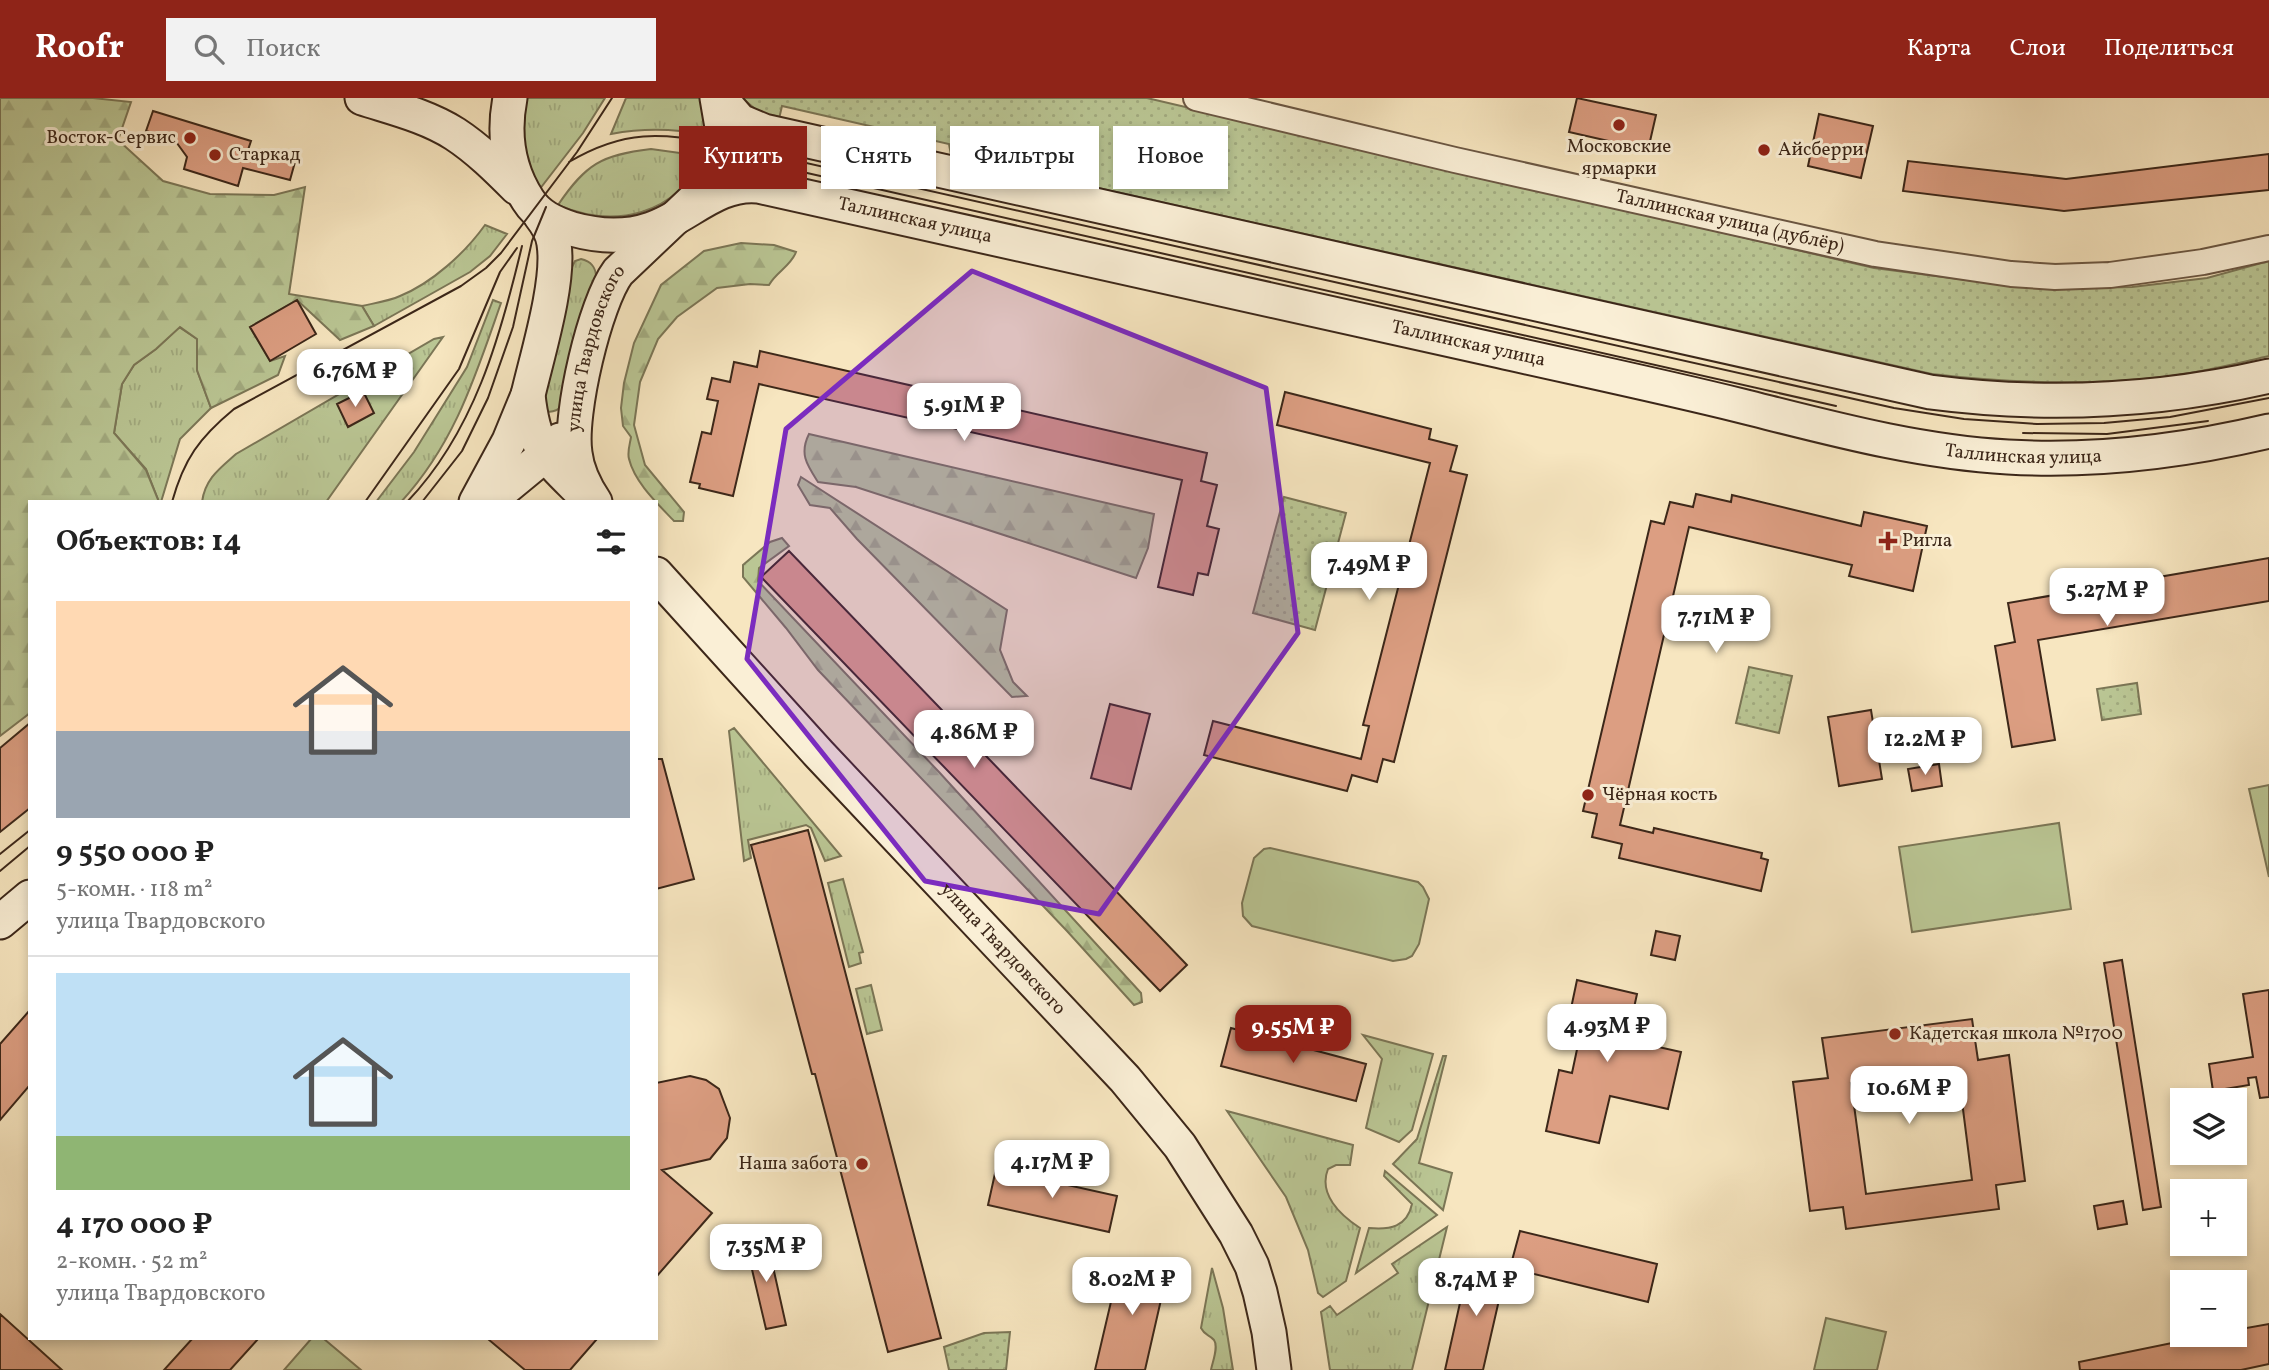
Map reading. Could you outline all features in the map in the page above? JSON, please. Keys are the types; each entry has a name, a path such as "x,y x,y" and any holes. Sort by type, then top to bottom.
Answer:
{"main road":[{"name":"Таллинская улица","path":"362,98 423,118 456,135 476,149 532,205 573,229 606,235 652,229 726,189 758,186 1270,298 1891,443 2041,458 2175,449 2269,431"},
{"path":"510,98 507,120 508,152 514,174 532,205"},
{"name":"Таллинская улица","path":"677,215 705,188 718,165 723,133 719,98"},
{"name":"Таллинская улица","path":"719,98 740,121 764,131 1898,386 1996,400 2071,402 2181,394 2269,376"},
{"name":"улица Твардовского","path":"532,205 549,228 554,243 555,260 553,282 528,395 533,429 545,456 591,500"},
{"name":"улица Твардовского","path":"592,500 576,459 574,424 576,405 600,307 608,286 631,258 677,215"},
{"path":"477,500 509,440 528,395"},
{"path":"490,500 545,456 567,430 576,405"},
{"name":"улица Твардовского","path":"658,576 819,754 1125,1079 1171,1134 1236,1234 1252,1266 1266,1319 1274,1370"},
{"path":"0,922 28,899"}],"street":[{"name":"Таллинская улица (дублёр)","path":"1196,98 1455,160 1875,254 2011,274 2090,277 2203,262 2269,248"}],"highlighted area":[{"path":"972,271 1266,388 1298,633 1099,914 925,881 747,659 786,429"}],"green space":[{"path":"0,98 93,98 131,102 118,140 163,181 210,194 274,195 305,187 289,294 362,306 374,326 340,340 297,300 250,327 270,361 285,356 278,375 211,408 197,370 197,339 180,327 134,365 122,384 114,433 146,470 158,500 28,500 28,715 0,736"},
{"path":"526,98 605,98 583,133 539,190 529,168 524,145"},
{"path":"626,98 700,98 704,111 704,126 679,126 679,131 611,134"},
{"path":"742,98 1147,98 1874,268 2014,286 2086,288 2132,287 2207,278 2269,261 2269,356 2176,375 2105,382 1990,380 1932,374 1099,188 1099,126 950,126 950,150 949,144 936,141 936,126 870,126 782,106 779,119 760,113"},
{"path":"651,149 679,153 680,189 677,192 642,212 622,216 601,216 558,205 577,180 596,164 634,151"},
{"path":"485,225 507,234 490,256 470,272 374,326 362,306 396,298 424,283 458,256"},
{"path":"741,243 774,245 796,252 769,285 717,288 677,317 658,339 640,382 634,425 645,465 684,512 683,521 674,521 658,504 658,500 648,493 632,468 628,454 631,437 623,426 621,408 634,343 661,285 704,251"},
{"path":"581,259 592,265 596,277 562,406 554,411 545,411 539,400 569,273 575,261"},
{"path":"493,300 501,303 462,408 436,456 403,500 378,500 414,452 467,367"},
{"path":"179,327 197,339 197,370 211,408 180,439 162,500 158,500 146,469 114,433 122,384 134,365"},
{"path":"443,337 327,500 202,500 210,481 236,454 434,339"},
{"path":"809,434 1154,514 1148,548 1136,578 856,487 818,482 808,465 805,453"},
{"path":"801,477 1007,610 1000,650 1013,682 1027,696 1012,697 830,508 810,505 798,485"},
{"path":"1284,497 1346,513 1315,630 1253,613"},
{"path":"782,538 789,546 759,568 758,581 939,772 1141,993 1142,1002 1134,1005 818,670 743,577 743,565 770,542"},
{"path":"1749,667 1792,676 1779,733 1736,723"},
{"path":"2137,683 2141,714 2102,720 2097,689"},
{"path":"734,728 841,856 825,861 811,828 806,825 748,840 751,858 744,861 729,731"},
{"path":"2269,785 2269,877 2249,789"},
{"path":"2059,823 2071,909 1912,932 1899,847"},
{"path":"1270,848 1418,882 1429,899 1419,944 1412,956 1393,961 1252,926 1243,916 1242,903 1254,858 1264,849"},
{"path":"843,879 863,952 859,953 861,963 849,967 828,883"},
{"path":"871,985 882,1030 867,1034 856,989"},
{"path":"1363,1035 1433,1054 1412,1130 1399,1142 1366,1128 1382,1059"},
{"path":"1443,1056 1446,1056 1419,1163 1452,1173 1443,1210 1393,1164 1417,1139"},
{"path":"1227,1111 1353,1145 1350,1165 1336,1165 1328,1169 1326,1187 1338,1210 1360,1228 1346,1281 1323,1297 1318,1293 1308,1250 1286,1197"},
{"path":"1385,1171 1437,1215 1356,1273 1369,1228 1391,1227 1402,1222 1410,1212 1412,1204 1384,1176"},
{"path":"1447,1227 1412,1370 1330,1370 1321,1312 1330,1306 1337,1315 1398,1273 1392,1264"},
{"path":"1212,1268 1223,1308 1233,1370 1211,1370 1216,1351 1215,1343 1201,1328"},
{"path":"1826,1318 1886,1332 1877,1370 1814,1370"},
{"path":"1010,1332 1006,1370 949,1370 944,1347 984,1333"},
{"path":"310,1340 325,1340 361,1370 284,1370"}],"building":[{"name":"Московские ярмарки","path":"1577,98 1656,115 1648,150 1569,132"},
{"path":"153,111 251,141 248,150 295,162 290,180 243,168 238,186 184,169 187,157 174,139 146,131"},
{"path":"1819,114 1873,126 1861,178 1808,166"},
{"path":"2269,154 2269,190 2064,211 1903,191 1908,161 2066,179"},
{"path":"297,300 316,334 270,361 250,327"},
{"path":"760,351 1207,453 1201,481 1217,485 1207,526 1219,529 1208,575 1198,573 1193,595 1158,587 1182,480 759,384 733,496 699,488 700,484 690,482 702,432 711,434 718,401 707,399 712,378 730,382 734,362 757,367"},
{"path":"363,391 374,413 348,427 337,404"},
{"path":"1285,392 1431,429 1429,439 1457,446 1450,471 1467,475 1394,762 1383,759 1377,782 1352,775 1347,791 1204,755 1213,721 1361,759 1369,726 1363,725 1430,463 1277,425"},
{"path":"1696,494 1731,502 1732,495 1861,526 1864,512 1927,526 1913,591 1849,576 1852,565 1689,527 1620,825 1653,833 1654,828 1762,853 1761,858 1768,860 1761,891 1619,858 1622,844 1592,837 1597,814 1583,811 1651,521 1664,524 1670,502 1693,507"},
{"path":"789,551 1187,965 1160,991 761,577"},
{"path":"2269,558 2269,601 2038,640 2055,740 2012,747 1995,646 2015,642 2008,603"},
{"path":"1110,704 1150,714 1131,789 1091,778"},
{"path":"1871,710 1882,779 1839,786 1828,717"},
{"path":"28,725 28,810 0,832 0,748"},
{"path":"658,759 662,759 694,879 658,888"},
{"path":"1939,764 1942,786 1912,791 1908,769"},
{"path":"808,830 941,1338 888,1352 751,845"},
{"path":"1656,931 1680,936 1675,960 1651,955"},
{"path":"2122,960 2161,1207 2143,1210 2104,963"},
{"path":"1577,980 1637,994 1627,1040 1681,1052 1668,1109 1610,1096 1599,1143 1546,1131 1559,1070 1572,1073 1579,1040 1565,1037"},
{"path":"2269,990 2269,1097 2260,1098 2256,1077 2248,1078 2249,1085 2213,1088 2209,1064 2253,1057 2243,994"},
{"path":"28,1012 28,1087 0,1120 0,1044"},
{"path":"1972,1019 1978,1060 2009,1055 2025,1181 1996,1185 1999,1209 1846,1229 1843,1207 1810,1211 1793,1082 1828,1078 1822,1038","holes":["1958,1070 1972,1180 1866,1194 1851,1083"]},
{"path":"1231,1028 1366,1064 1356,1101 1221,1066"},
{"path":"690,1076 706,1080 719,1089 730,1118 727,1138 710,1159 662,1170 712,1213 658,1275 658,1083"},
{"path":"996,1169 1117,1196 1109,1232 988,1205"},
{"path":"2123,1201 2127,1224 2098,1229 2094,1206"},
{"path":"1520,1231 1657,1264 1648,1302 1510,1268"},
{"path":"767,1240 786,1325 766,1329 746,1244"},
{"path":"1121,1259 1168,1269 1145,1370 1095,1370"},
{"path":"1491,1261 1507,1265 1483,1370 1445,1370 1468,1267 1489,1272"},
{"path":"0,1314 62,1370 0,1370"},
{"path":"2269,1324 2269,1364 2241,1370 2080,1370 2079,1362 2170,1343 2170,1347 2247,1347 2247,1328"},
{"path":"191,1340 257,1340 230,1370 164,1370"},
{"path":"489,1340 596,1340 570,1370 525,1370"}],"tram line":[{"path":"173,500 194,450 234,409 461,286 486,268 501,253 577,152 612,98"},
{"path":"569,162 608,144 643,136 722,144 1894,408 1964,419 2037,424 2104,423 2170,417 2269,398"},
{"path":"807,173 1836,406"},
{"path":"424,500 462,451 488,398 513,327 532,241 546,207"},
{"path":"409,500 430,475 467,414 494,349 522,246"},
{"path":"366,500 459,369 500,272 517,248"},
{"path":"2023,433 2107,434 2208,421"},
{"path":"0,854 28,832"},
{"path":"0,871 28,848"}],"place":[{"name":"Московские ярмарки","path":"1619,125"},
{"name":"Восток-Сервис","path":"190,138"},
{"name":"Айсберри","path":"1764,150"},
{"name":"Старкад","path":"215,155"},
{"name":"Ригла","path":"1888,541"},
{"name":"Чёрная кость","path":"1588,795"},
{"name":"Кадетская школа №1700","path":"1895,1034"},
{"name":"Наша забота","path":"862,1164"}]}
